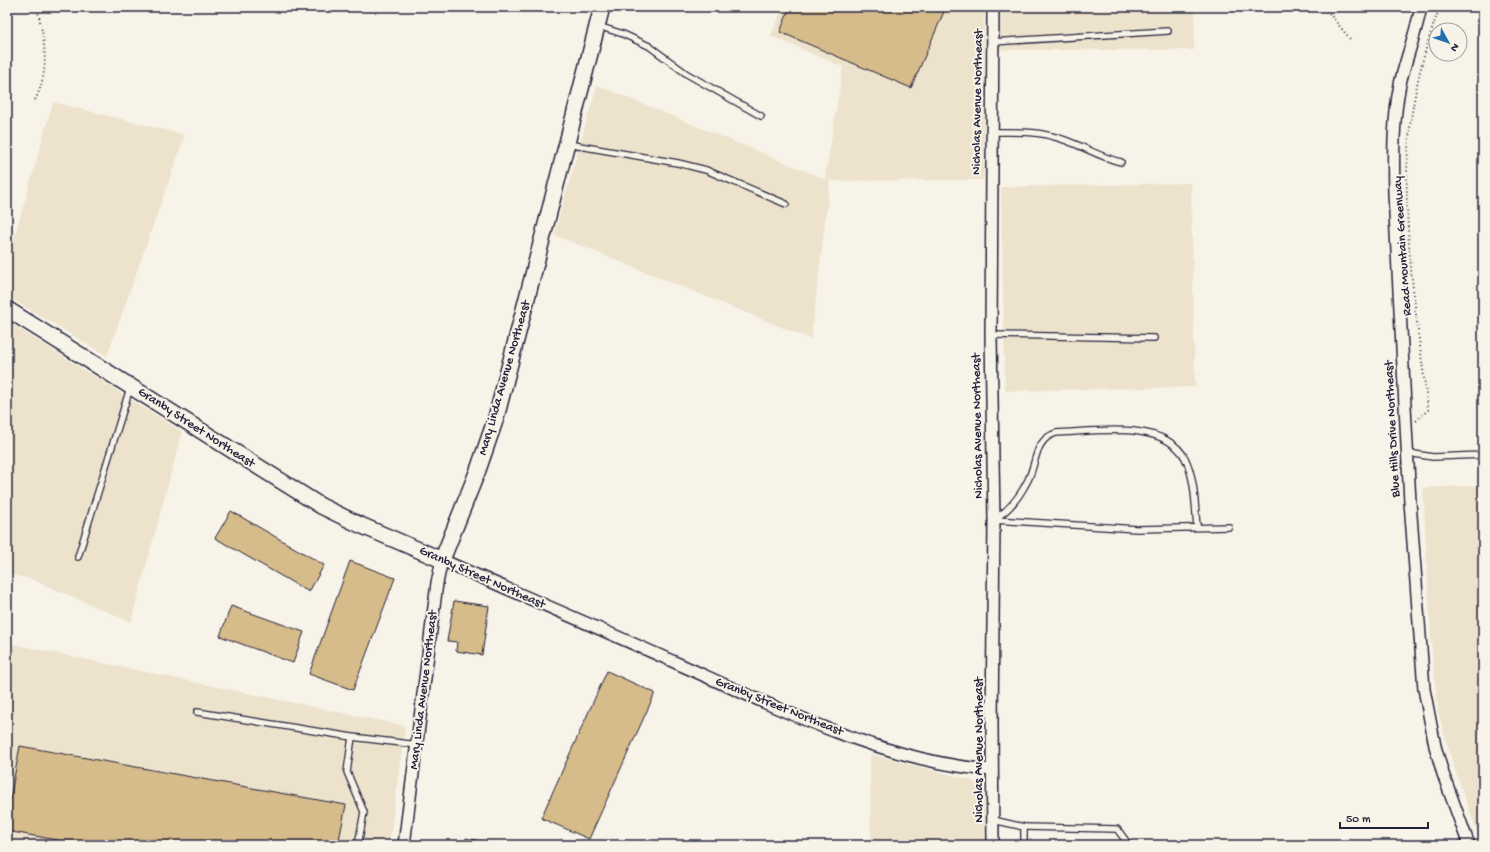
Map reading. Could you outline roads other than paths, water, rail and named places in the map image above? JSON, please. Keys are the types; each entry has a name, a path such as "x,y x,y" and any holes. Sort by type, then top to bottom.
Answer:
{"street":[{"name":"Mary Linda Avenue Northeast","path":"404,845 418,745 437,583 442,560 478,470 496,418 602,7"},
{"name":"Nicholas Avenue Northeast","path":"993,7 991,335 994,520 992,770 993,845"},
{"name":"Blue Hills Drive Northeast","path":"1421,7 1400,84 1395,120 1393,160 1408,453 1426,703 1443,774 1470,845"},
{"name":"Granby Street Northeast","path":"7,309 284,484 321,506 358,524 797,716 900,752 973,768 992,770"}],"lane":[{"path":"598,26 623,34 649,46 687,74 761,116"},
{"path":"993,42 1168,32"},
{"path":"992,132 1028,132 1052,136 1093,154 1121,162"},
{"path":"567,144 678,163 706,170 786,204"},
{"path":"991,335 1154,338"},
{"path":"78,557 131,386"},
{"path":"994,520 1008,510 1016,500 1028,480 1039,446 1044,439 1056,433 1123,431 1155,435 1170,441 1179,450 1189,469 1197,527"},
{"path":"1408,453 1433,457 1483,455"},
{"path":"994,520 1137,529 1229,527"},
{"path":"198,712 352,737 418,745"},
{"path":"352,737 347,772 364,812 358,845"},
{"path":"993,820 1024,827 1116,829 1129,845"},
{"path":"1024,827 1024,845"}]}
